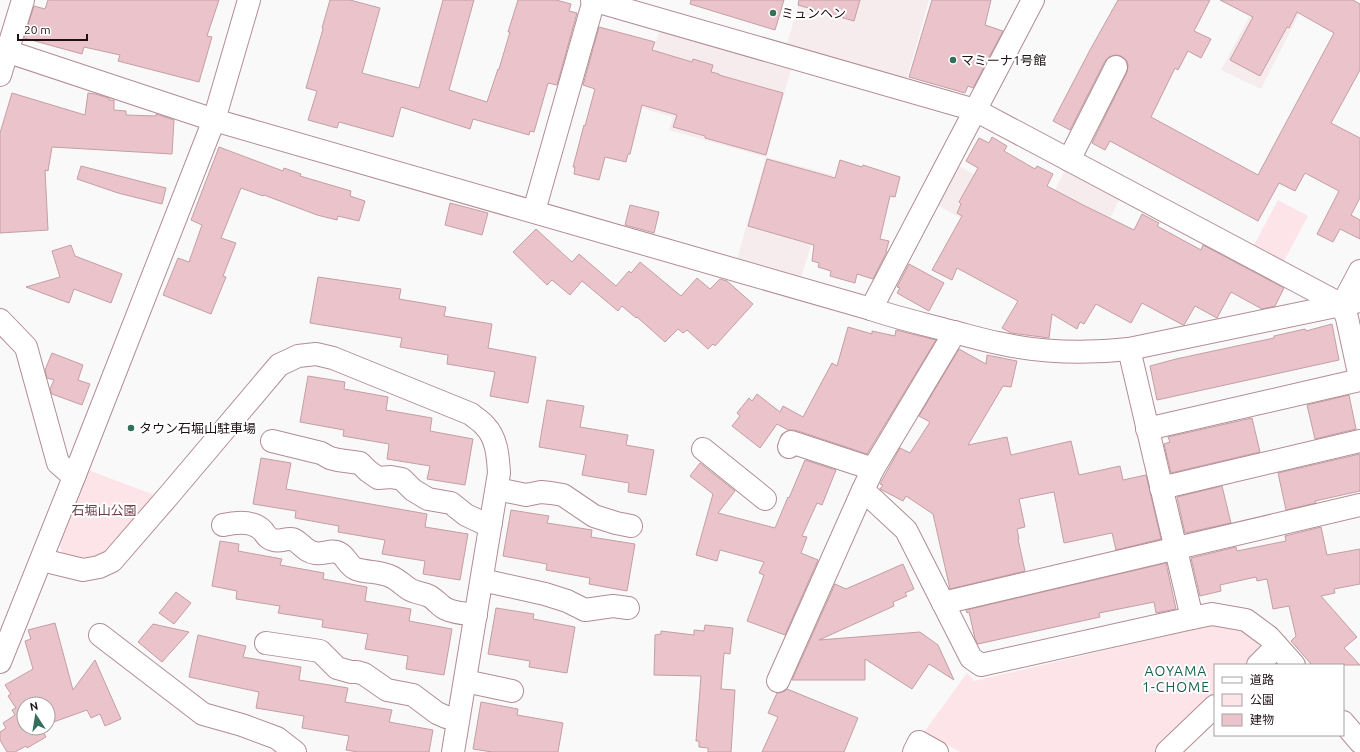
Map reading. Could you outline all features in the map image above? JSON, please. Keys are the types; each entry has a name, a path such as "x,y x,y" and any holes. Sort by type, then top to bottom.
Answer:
{"street":[{"path":"0,75 4,51 23,0"},
{"path":"0,662 42,560 214,120 249,0"},
{"path":"534,211 593,0 975,110 1069,160 1351,303"},
{"path":"871,309 1033,0"},
{"path":"4,51 214,120 534,211 892,316 998,343 1047,351 1098,352 1129,349 1351,303"},
{"path":"1069,160 1116,67"},
{"path":"1148,429 1360,379 1347,318 1360,271"},
{"path":"0,320 26,347 58,463 74,477"},
{"path":"778,681 873,469 955,332"},
{"path":"1129,349 1192,618"},
{"path":"42,560 83,570 99,567 112,561 279,365 298,356 316,354 333,358 471,414 486,427 493,439 498,454 499,473 453,752"},
{"path":"272,441 321,453 330,458 360,463 378,478 391,477 402,479 413,490 428,499 451,503 466,515 481,522 491,523"},
{"path":"1161,488 1360,441"},
{"path":"789,447 791,442 873,469"},
{"path":"703,449 764,501"},
{"path":"497,489 526,495 541,492 563,495 594,516 631,526"},
{"path":"863,490 906,530 971,658 981,665 1212,614 1246,620 1269,637 1293,664"},
{"path":"943,603 1360,505"},
{"path":"223,525 236,522 250,524 258,527 267,537 282,541 288,538 294,540 300,543 307,550 315,553 336,551 341,553 351,566 357,569 379,572 392,577 410,589 430,596 447,609 476,616"},
{"path":"482,580 545,594 567,601 585,610 613,606 628,608"},
{"path":"100,635 203,714 242,725 277,738 295,752"},
{"path":"266,643 320,651 337,668 364,674 387,690 413,695 437,713 446,717 458,718"},
{"path":"1259,664 1277,646"},
{"path":"465,681 512,691"},
{"path":"1167,752 1214,707"},
{"path":"1344,723 1360,742"},
{"path":"914,752 919,742 937,752"}],"shaded area":[{"path":"800,0 929,0 906,81 786,47"},
{"path":"1258,0 1306,0 1261,89 1221,70"},
{"path":"660,28 792,66 766,157 669,130 673,117 638,107"},
{"path":"766,157 833,175 800,281 736,263"},
{"path":"955,164 1018,198 997,239 934,203"},
{"path":"1067,166 1121,196 1088,263 1032,236"}],"green space":[{"path":"1278,200 1308,216 1283,263 1253,247"},
{"name":"石堀山公園","path":"88,470 157,496 108,552 84,561 71,559 62,553 59,541"},
{"path":"1213,625 1242,628 1259,642 1260,653 1249,664 1214,664 1214,698 1158,752 960,752 924,732 967,673 974,681"}],"building":[{"path":"48,0 219,0 207,36 212,37 199,82 118,61 120,55 84,47 82,54 24,38 34,6 45,9"},
{"path":"330,0 350,0 380,8 362,73 419,88 443,0 474,0 449,90 487,102 499,69 518,0 556,0 571,4 569,11 577,13 557,85 548,83 534,132 530,131 529,135 473,119 470,129 401,107 393,137 339,122 337,128 308,120 317,91 306,88"},
{"path":"691,0 784,0 775,30 690,4"},
{"path":"799,0 860,0 854,21 798,5"},
{"name":"マミーナ1号館","path":"932,0 991,0 985,25 1003,31 973,88 968,86 965,93 909,77"},
{"path":"1118,0 1210,0 1194,31 1211,39 1201,58 1188,51 1178,70 1175,68 1151,117 1258,175 1334,33 1297,12 1260,76 1230,60 1253,17 1220,0 1353,0 1360,4 1360,70 1331,123 1360,138 1360,198 1351,215 1360,220 1360,239 1340,229 1333,242 1317,234 1339,191 1305,173 1295,191 1279,183 1258,221 1110,141 1105,150 1092,143 1127,72 1127,61 1121,56 1115,55 1109,57 1105,61 1070,130 1053,121"},
{"path":"599,27 655,42 652,50 692,62 693,59 713,65 711,72 783,93 766,155 705,138 705,136 673,127 677,115 642,105 630,154 628,154 626,162 605,157 599,180 574,174 575,167 573,167 595,89 583,85"},
{"path":"12,93 85,115 88,93 95,94 109,98 109,100 114,100 114,110 126,111 126,115 156,116 156,114 174,120 172,154 52,147 48,171 45,170 48,230 0,233 0,133"},
{"path":"992,137 1007,146 1004,151 1035,169 1037,166 1053,174 1047,186 1083,205 1134,230 1142,214 1159,223 1157,226 1201,250 1203,245 1284,288 1275,306 1262,309 1231,292 1217,318 1195,306 1184,325 1142,303 1131,323 1096,304 1084,324 1080,322 1077,329 1052,314 1049,338 1011,333 1002,328 1018,301 957,268 952,280 932,270 962,216 957,213 961,204 959,202 978,168 966,161 979,138 989,143"},
{"path":"219,147 283,171 284,168 301,174 300,176 351,191 350,196 365,201 359,221 338,216 337,220 317,215 241,188 221,238 236,243 223,276 226,277 211,314 163,295 178,258 189,262 202,225 191,220"},
{"path":"767,159 835,178 840,160 862,167 863,165 900,177 895,197 890,196 880,239 889,241 887,251 873,279 857,274 855,283 830,276 831,271 818,267 819,263 812,261 814,245 748,226"},
{"path":"81,166 166,188 162,204 118,193 77,179"},
{"path":"450,203 488,213 482,235 445,225"},
{"path":"630,205 659,212 654,233 625,225"},
{"path":"536,229 572,262 579,254 616,286 629,271 631,273 640,262 681,296 697,278 710,289 720,279 727,281 753,304 715,346 713,344 708,349 687,330 683,333 678,329 665,342 637,317 636,318 622,306 618,311 582,281 570,295 552,280 547,285 513,252"},
{"path":"71,245 75,256 122,274 111,303 74,289 69,303 26,287 60,277 52,251"},
{"path":"909,264 944,283 929,311 897,293 900,288 897,287"},
{"path":"318,277 401,289 399,299 446,307 444,316 492,324 488,348 536,357 528,403 490,396 495,372 447,364 448,355 400,347 402,338 310,323"},
{"path":"1332,324 1339,360 1157,400 1150,366 1274,338 1274,336 1305,329 1306,331"},
{"path":"848,327 872,334 872,331 895,336 896,330 936,340 867,454 795,430 788,430 777,424 760,448 732,426 740,416 737,413 749,398 752,401 757,394 780,412 783,406 803,417 832,363 837,366"},
{"path":"959,349 986,364 987,355 1017,361 1011,387 1003,386 968,445 1007,437 1011,455 1071,441 1079,475 1120,466 1123,480 1146,475 1161,539 1116,550 1112,533 1064,543 1054,492 1019,499 1025,527 1017,529 1025,571 950,589 933,514 906,496 903,501 880,489 883,485 880,484 900,448 910,453 930,422 919,416"},
{"path":"52,353 83,365 78,380 90,384 82,405 52,394 50,389 54,380 47,378 45,370"},
{"path":"308,376 345,382 344,389 388,397 386,410 432,418 430,431 473,439 465,485 427,479 430,466 387,459 389,444 343,436 344,430 300,422"},
{"path":"1349,395 1356,429 1315,439 1307,405"},
{"path":"547,400 584,406 580,427 628,435 626,445 654,450 646,495 628,492 629,483 582,475 586,455 539,447"},
{"path":"1252,418 1260,452 1171,473 1164,444 1170,442 1168,437"},
{"path":"1360,454 1360,491 1315,501 1316,503 1286,510 1278,473"},
{"path":"261,458 291,463 286,489 427,514 425,527 468,534 460,580 423,574 425,561 382,554 385,540 338,532 339,526 295,518 296,511 253,504"},
{"path":"805,460 836,470 822,505 817,503 802,536 807,537 801,553 818,560 785,635 747,621 764,575 759,573 764,562 720,550 717,561 696,555 713,494 690,476 700,463 735,491 718,513 775,528"},
{"path":"1222,486 1231,523 1185,533 1177,497"},
{"path":"511,510 549,516 547,523 592,530 591,537 635,544 627,591 589,584 590,578 546,570 547,564 503,556"},
{"path":"1321,527 1327,555 1360,549 1360,584 1334,589 1335,593 1321,596 1357,637 1344,648 1360,665 1311,664 1291,641 1296,636 1289,606 1273,609 1267,579 1257,581 1256,577 1220,585 1221,591 1200,596 1191,558 1236,547 1237,551 1286,541 1285,536"},
{"path":"220,541 239,544 238,551 282,559 280,565 324,573 323,579 367,587 365,601 411,609 409,621 452,629 444,675 406,669 408,656 365,649 368,634 322,627 323,620 278,613 280,606 236,599 237,591 212,586"},
{"path":"1166,563 1176,609 1156,613 1154,602 1099,613 1100,617 978,644 975,639 969,612 967,613 966,610"},
{"path":"903,564 914,589 905,593 907,596 893,602 894,606 819,640 920,632 938,645 954,680 929,664 912,689 865,659 865,680 792,680 835,584 846,589"},
{"path":"176,592 191,603 174,624 159,613"},
{"path":"496,608 534,614 533,619 575,627 567,673 529,667 530,661 488,654"},
{"path":"55,623 73,690 95,660 121,719 105,726 100,714 91,718 87,710 56,721 56,696 16,696 16,708 8,696 11,694 5,685 33,669 25,641 31,639 28,630"},
{"path":"153,624 189,632 162,662 138,642"},
{"path":"705,625 733,628 730,654 724,653 721,689 735,690 731,752 708,752 708,748 699,747 699,741 696,741 701,676 654,675 655,635 661,634 661,631 694,635 694,630 704,631"},
{"path":"198,635 246,646 243,657 301,667 299,680 348,688 345,702 392,710 389,722 433,730 429,752 358,752 346,750 349,736 302,728 304,716 256,708 259,692 189,677"},
{"path":"787,689 858,718 844,752 762,752 778,717 768,713 777,693"},
{"path":"481,702 518,709 517,715 563,723 558,752 492,752 473,749"},
{"path":"16,708 16,736 46,737 27,748 26,746 15,752 7,752 0,740 0,732 6,728 3,723 15,715 12,710"}],"place":[{"name":"ミュンヘン","path":"773,13"},
{"name":"マミーナ1号館","path":"953,60"},
{"name":"タウン石堀山駐車場","path":"131,428"}],"district":[{"name":"AOYAMA 1-CHOME","path":"1176,680"}]}
